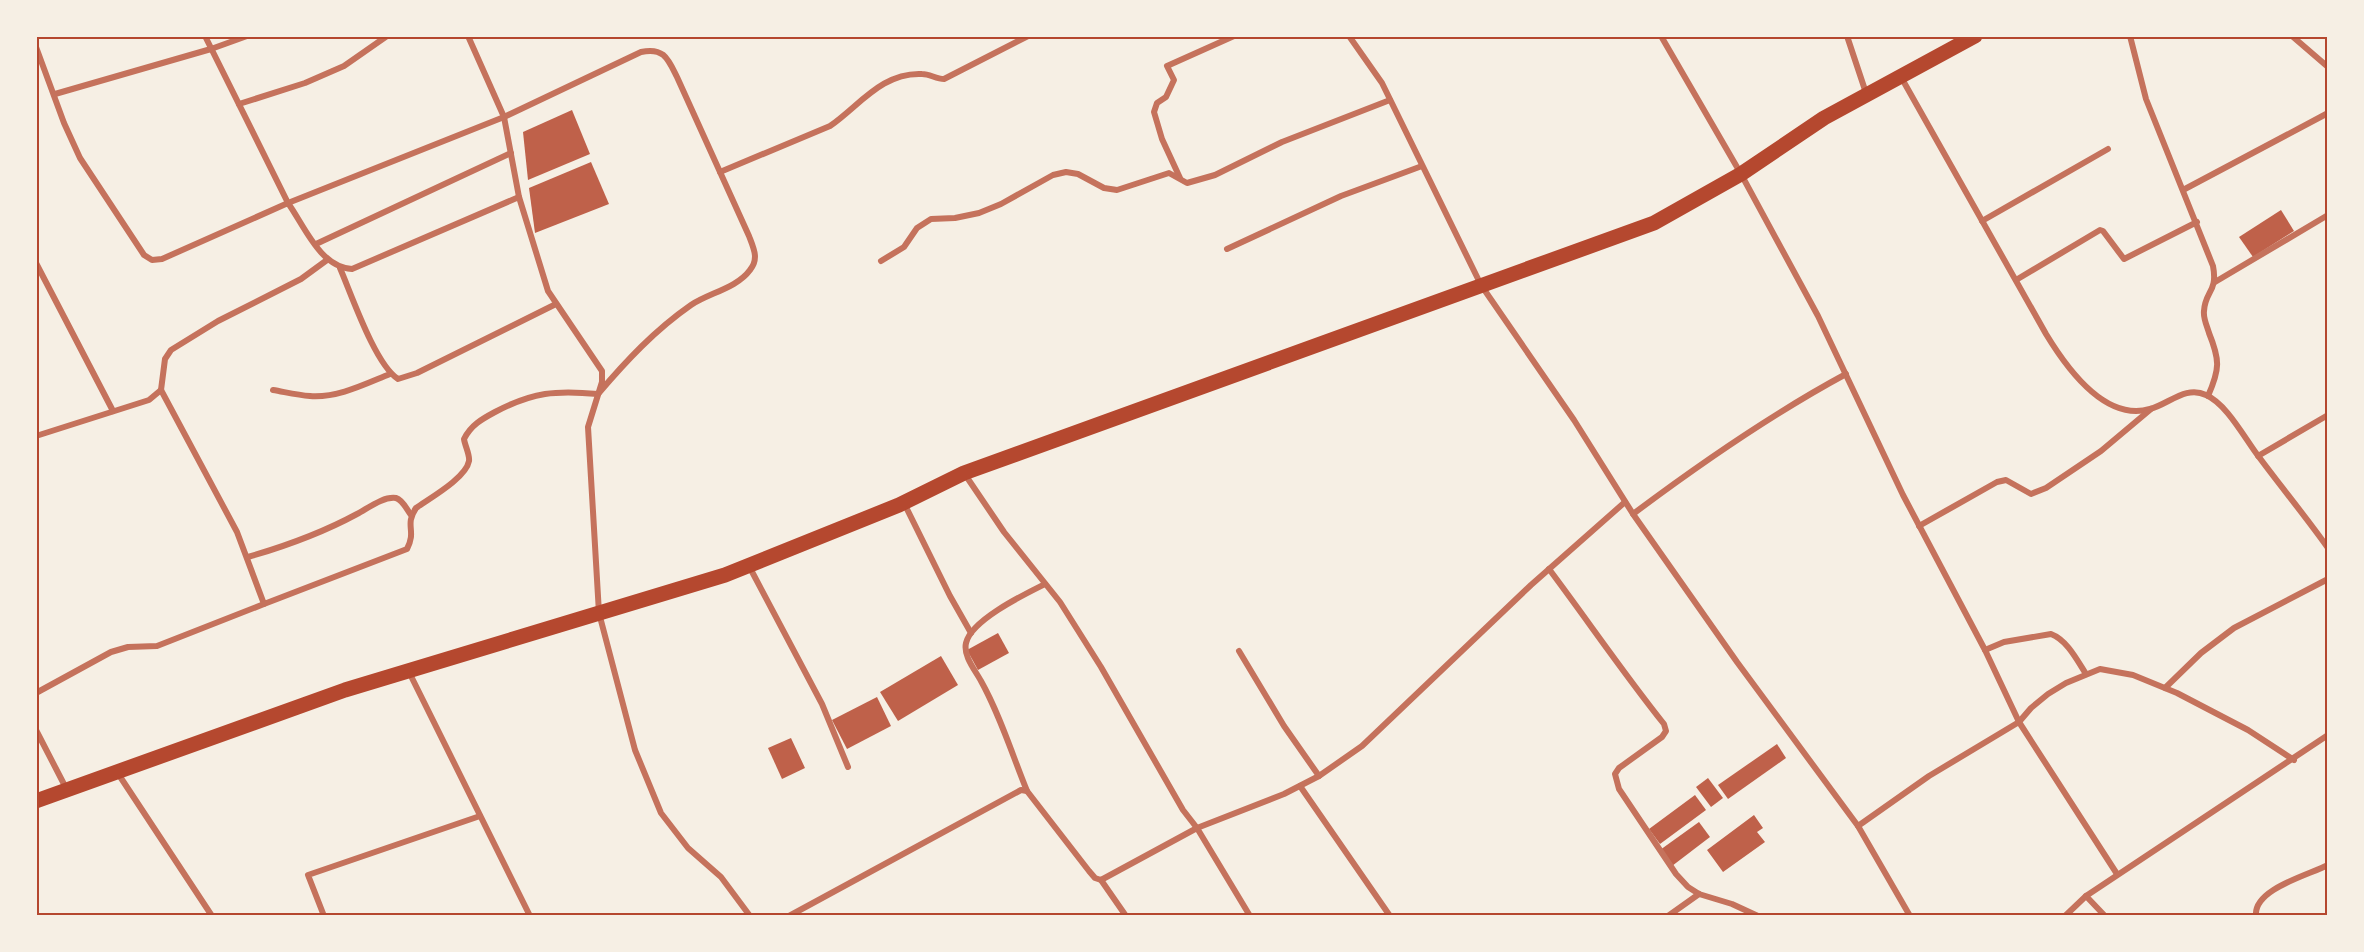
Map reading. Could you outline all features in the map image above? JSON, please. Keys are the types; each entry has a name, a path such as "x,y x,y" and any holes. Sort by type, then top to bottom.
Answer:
{"main road":[{"path":"36,801 345,690 725,575 904,502 964,473 1654,223 1741,174 1824,118 1975,36"}],"street":[{"path":"205,36 288,203 327,260 340,268 352,269 519,197"},
{"path":"55,94 211,49 247,36"},
{"path":"238,104 305,83 344,66 387,36"},
{"path":"468,36 504,117 519,197 542,274 555,304 602,371 602,382 588,427 599,613 636,750 661,813 688,848 721,877 750,916"},
{"path":"720,172 830,126 871,91 883,84 901,77 924,74 935,79 944,79 1028,36"},
{"path":"1180,178 1162,139 1154,112 1157,103 1166,97 1174,80 1167,66 1234,36"},
{"path":"1348,36 1382,83 1481,285 1574,420 1633,514 1737,662 1857,826 1910,916"},
{"path":"1661,36 1741,174 1818,315 1919,526 1985,650 2019,722 2117,874"},
{"path":"1847,36 1866,94"},
{"path":"2130,36 2146,99 2213,266 2215,282 2204,305 2203,314 2218,359 2218,368 2208,396"},
{"path":"2292,36 2328,67"},
{"path":"36,47 64,123 80,158 144,255 152,260 162,259 288,203 504,117 641,52 659,51 669,60 755,251 756,261 749,272 738,280 693,304 663,326 625,362 598,394"},
{"path":"1901,76 2060,357 2085,386 2120,408 2134,411 2151,409"},
{"path":"881,261 904,247 917,228 931,219 955,218 979,213 1001,204 1053,175 1066,172 1078,174 1104,188 1117,190 1169,173 1187,183 1207,178 1282,142 1390,100"},
{"path":"2183,190 2328,113"},
{"path":"1982,221 2108,149"},
{"path":"316,244 511,153"},
{"path":"1227,249 1341,196 1422,166"},
{"path":"2215,282 2328,214"},
{"path":"2016,280 2100,230 2124,260 2197,222"},
{"path":"264,604 237,532 161,390 165,359 171,350 218,321 302,279 327,260"},
{"path":"36,263 113,411"},
{"path":"340,268 378,355 390,374 398,379 406,378 555,304"},
{"path":"273,390 324,396 352,389 390,374"},
{"path":"1633,514 1670,486 1772,418 1846,374"},
{"path":"36,436 149,400 161,390"},
{"path":"36,693 111,652 128,647 157,646 407,549 413,539 409,523 416,508 462,475 469,465 470,457 465,448 464,439 475,424 529,396 559,392 598,394"},
{"path":"1919,526 1997,482 2006,480 2031,494 2046,488 2118,438 2151,409 2187,392 2198,392 2208,396 2231,419 2328,548"},
{"path":"2258,456 2328,415"},
{"path":"964,473 1004,532 1045,584 1101,667 1177,799 1250,916"},
{"path":"248,557 285,546 332,527 382,501 394,498 401,501 411,515"},
{"path":"1101,880 1197,828 1300,786 1319,776 1362,746 1549,569 1625,501"},
{"path":"904,502 950,596 971,633"},
{"path":"749,564 822,704 848,767"},
{"path":"1549,569 1598,634 1626,677 1664,724 1666,731 1662,737 1619,768 1615,774 1615,782 1676,874 1689,887 1699,894 1732,904 1758,916"},
{"path":"2165,688 2201,653 2234,628 2328,579"},
{"path":"1045,584 1012,599 971,633 966,645 968,657 1001,723 1027,791 1089,871 1095,878 1101,880 1126,916"},
{"path":"1985,650 2004,642 2050,634 2058,637 2086,674"},
{"path":"1239,651 1291,736 1319,776"},
{"path":"1857,826 1929,776 2019,722 2048,694 2100,669 2122,673 2165,688 2248,730 2294,759"},
{"path":"409,670 530,916"},
{"path":"36,730 68,790"},
{"path":"2065,916 2086,896 2117,874 2328,735"},
{"path":"117,772 212,916"},
{"path":"1300,786 1390,916"},
{"path":"789,916 1011,794 1021,790 1027,791"},
{"path":"324,916 308,874 480,816"},
{"path":"2256,916 2260,901 2268,893 2328,865"},
{"path":"1668,916 1699,894"},
{"path":"2086,896 2105,916"}],"building":[{"path":"572,110 590,154 528,180 523,132"},
{"path":"591,162 609,204 535,233 529,188"},
{"path":"2281,210 2294,231 2253,257 2239,237"},
{"path":"998,633 1009,653 978,670 967,650"},
{"path":"941,656 958,685 898,721 880,692"},
{"path":"877,697 891,726 847,749 832,720"},
{"path":"791,738 805,768 782,779 768,748"},
{"path":"1777,744 1786,758 1728,799 1718,785"},
{"path":"1708,778 1723,798 1711,807 1696,787"},
{"path":"1695,795 1706,810 1660,844 1649,829"},
{"path":"1754,815 1763,828 1757,832 1765,842 1723,872 1707,850"},
{"path":"1699,822 1710,837 1672,866 1660,850"}]}
